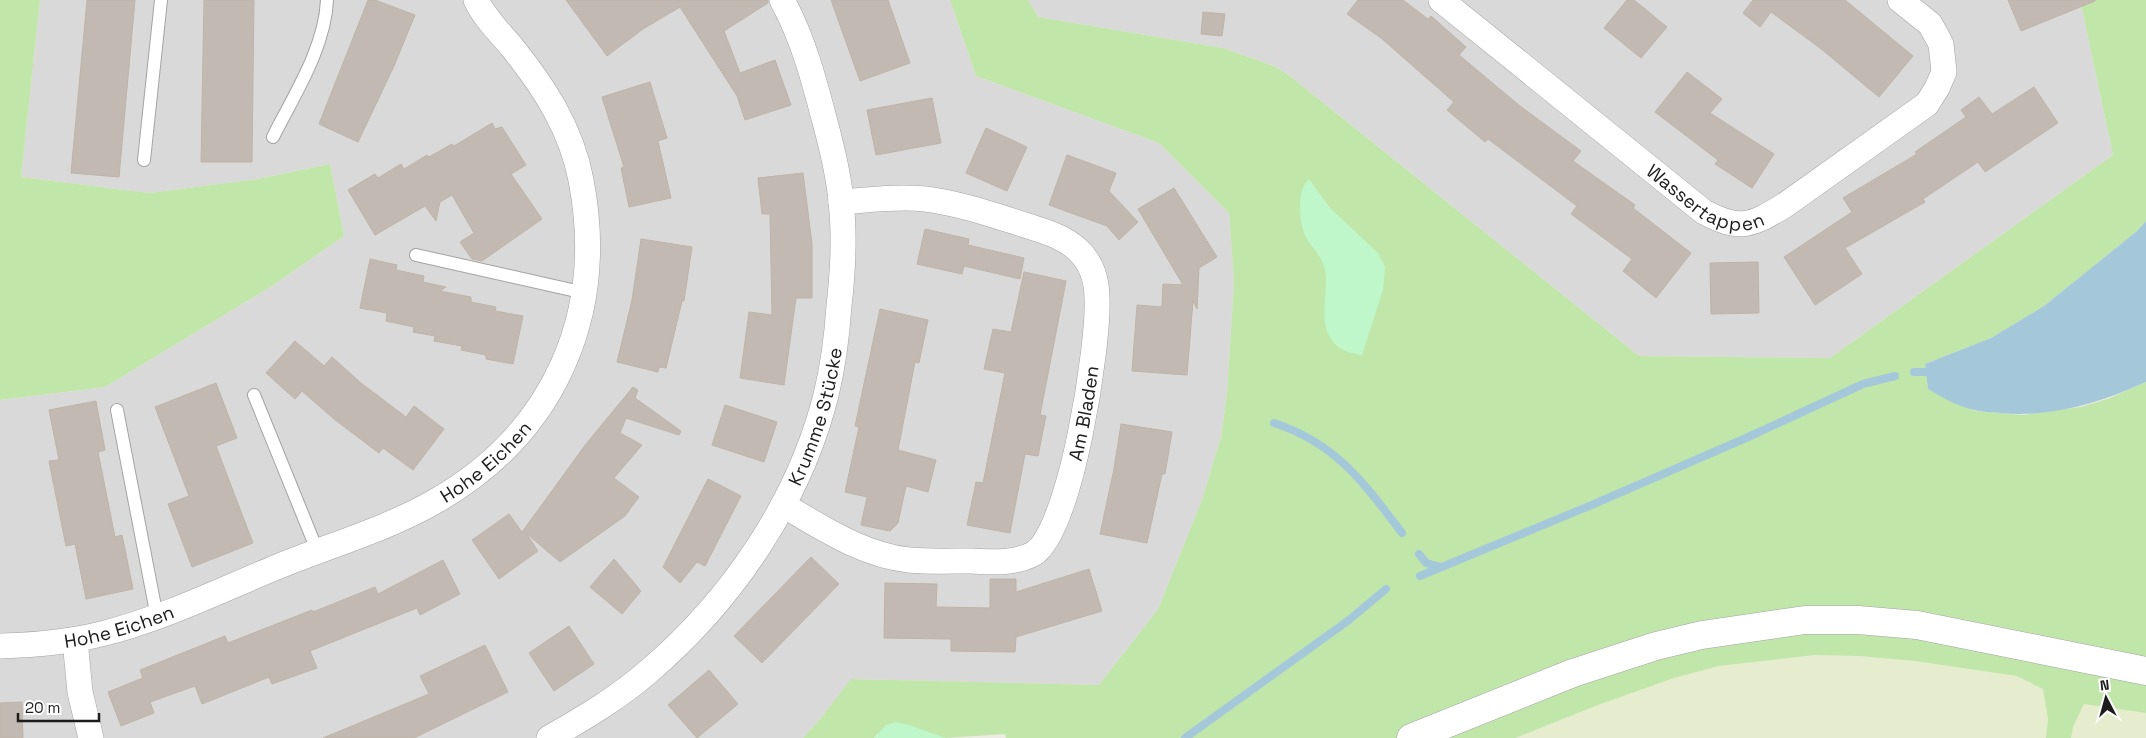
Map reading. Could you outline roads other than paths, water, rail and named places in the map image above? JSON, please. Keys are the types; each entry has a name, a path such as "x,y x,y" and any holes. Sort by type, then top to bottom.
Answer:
{"street":[{"name":"Hohe Eichen","path":"0,646 75,640 105,634 157,617 317,550 399,519 431,504 461,486 500,455 540,406 562,369 578,330 585,293 588,249 581,181 574,148 551,100 476,0"},
{"name":"Krumme Stücke","path":"549,738 590,715 650,671 702,619 734,580 761,543 783,506 826,397 833,364 842,277 842,202 830,143 803,46 782,0"},
{"name":"Wassertappen","path":"1441,0 1704,212 1722,222 1744,225 1763,219 1785,206 1927,104 1944,72 1941,44 1930,24 1900,0"},
{"name":"Am Bladen","path":"783,506 849,542 890,557 909,560 998,562 1016,560 1032,554 1042,546 1052,529 1072,470 1088,393 1098,297 1090,264 1079,250 1063,238 964,206 924,199 842,202"},
{"path":"1411,738 1574,673 1656,646 1702,635 1805,620 1858,620 1916,625 2146,671"},
{"path":"75,640 80,692 91,738"}],"lane":[{"path":"144,160 161,0"},
{"path":"273,137 321,40 326,17 327,0"},
{"path":"416,255 585,293"},
{"path":"254,395 317,550"},
{"path":"117,410 157,617"}],"water":[{"path":"2146,221 2146,382 2111,396 2075,407 2057,411 2019,414 1977,411 1950,401 1928,389 1925,364 1991,338 2044,306 2137,231"}],"waterway":[{"path":"1914,372 1926,372"},
{"path":"1420,576 1594,504 1746,438 1863,384 1895,376"},
{"path":"1274,423 1296,431 1332,453 1361,481 1402,533"},
{"path":"1419,554 1426,563 1441,567"},
{"path":"1185,738 1349,620 1386,589"}]}
